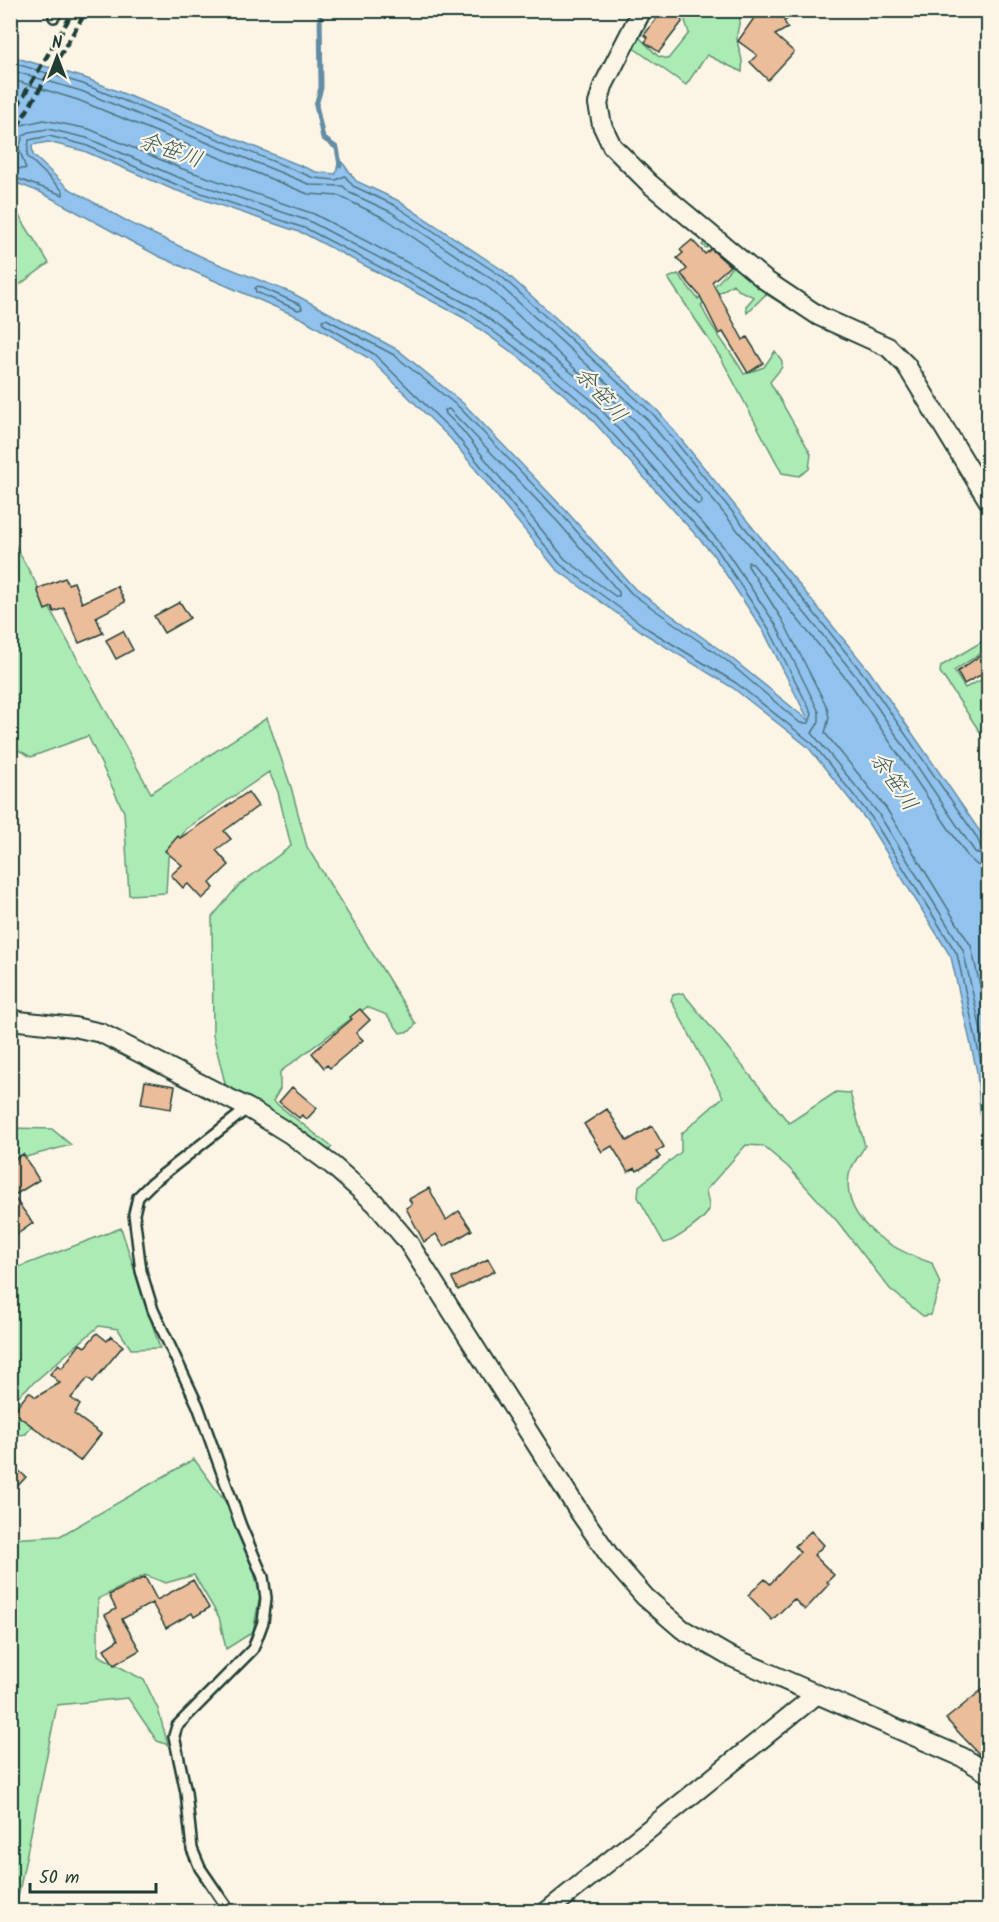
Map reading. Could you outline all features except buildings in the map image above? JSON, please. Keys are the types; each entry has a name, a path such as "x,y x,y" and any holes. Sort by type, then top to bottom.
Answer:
{"street":[{"path":"642,10 603,86 598,104 602,125 612,146 650,184 773,285 819,316 888,347 906,365 988,500"},
{"path":"10,1020 74,1027 101,1033 248,1108 291,1134 332,1165 375,1203 408,1242 580,1513 611,1558 645,1597 682,1629 727,1655 962,1757 988,1773"},
{"path":"546,1911 816,1695"}],"lane":[{"path":"230,1911 200,1869 192,1849 186,1792 174,1736 177,1726 253,1649 263,1622 266,1598 263,1577 241,1526 198,1406 153,1310 141,1271 134,1214 138,1197 152,1183 248,1108"}],"green space":[{"path":"653,11 640,38 658,56 668,59 689,33 682,11 738,11 740,18 737,39 742,72 707,55 686,85 632,47 647,13"},
{"path":"11,203 49,263 10,291"},
{"path":"710,237 827,326 823,329 766,294 747,313 746,306 754,297 738,290 733,284 701,305 744,374 764,367 775,351 782,361 782,367 770,382 811,454 809,469 799,476 782,473 721,358 668,278 678,274 698,299 711,290 732,267 714,245 706,248 702,245"},
{"path":"10,536 151,793 267,718 291,787 307,847 416,1024 410,1031 400,1033 387,1015 367,1007 280,1072 280,1089 273,1101 332,1147 325,1153 226,1087 213,1035 212,917 239,885 291,846 278,792 269,772 186,829 168,857 166,893 129,895 124,812 88,736 31,757 11,746"},
{"path":"988,638 988,648 954,671 965,688 981,680 988,686 988,717 985,720 988,726 988,744 940,672 941,666"},
{"path":"683,993 789,1123 836,1092 850,1093 865,1146 849,1175 849,1192 853,1207 862,1221 887,1243 932,1263 940,1284 931,1315 923,1316 890,1289 837,1221 788,1167 763,1146 746,1145 706,1190 709,1207 707,1213 675,1239 664,1243 638,1197 639,1186 681,1152 681,1134 723,1097 671,1000 673,995"},
{"path":"11,1128 52,1129 71,1145 11,1161"},
{"path":"121,1228 160,1348 131,1349 118,1329 99,1326 17,1397 32,1425 26,1434 11,1436 11,1270"},
{"path":"194,1459 230,1508 253,1569 260,1595 253,1632 226,1649 219,1617 194,1575 166,1583 145,1575 98,1599 98,1655 144,1680 158,1709 168,1745 157,1741 128,1698 57,1705 15,1912 10,1911 10,1539 60,1536"},
{"path":"188,1905 188,1911 54,1911"}],"water":[{"name":"余笹川","path":"10,56 85,78 316,172 336,174 339,158 356,181 397,200 504,271 658,411 870,672 981,833 988,850 988,1210 977,1072 951,957 867,821 808,747 733,688 645,634 556,569 451,439 370,359 303,319 158,256 40,192 11,181","holes":["48,142 84,151 172,189 305,234 464,318 520,358 586,413 712,553 764,632 809,721 730,657 635,589 568,513 464,404 398,350 292,293 211,261 132,224 68,188 33,155 32,145"]}],"waterway":[{"path":"320,10 321,88 316,105 323,138 337,148 340,165"}],"railway":[{"path":"10,119 74,10"},
{"path":"10,139 87,10"}]}
